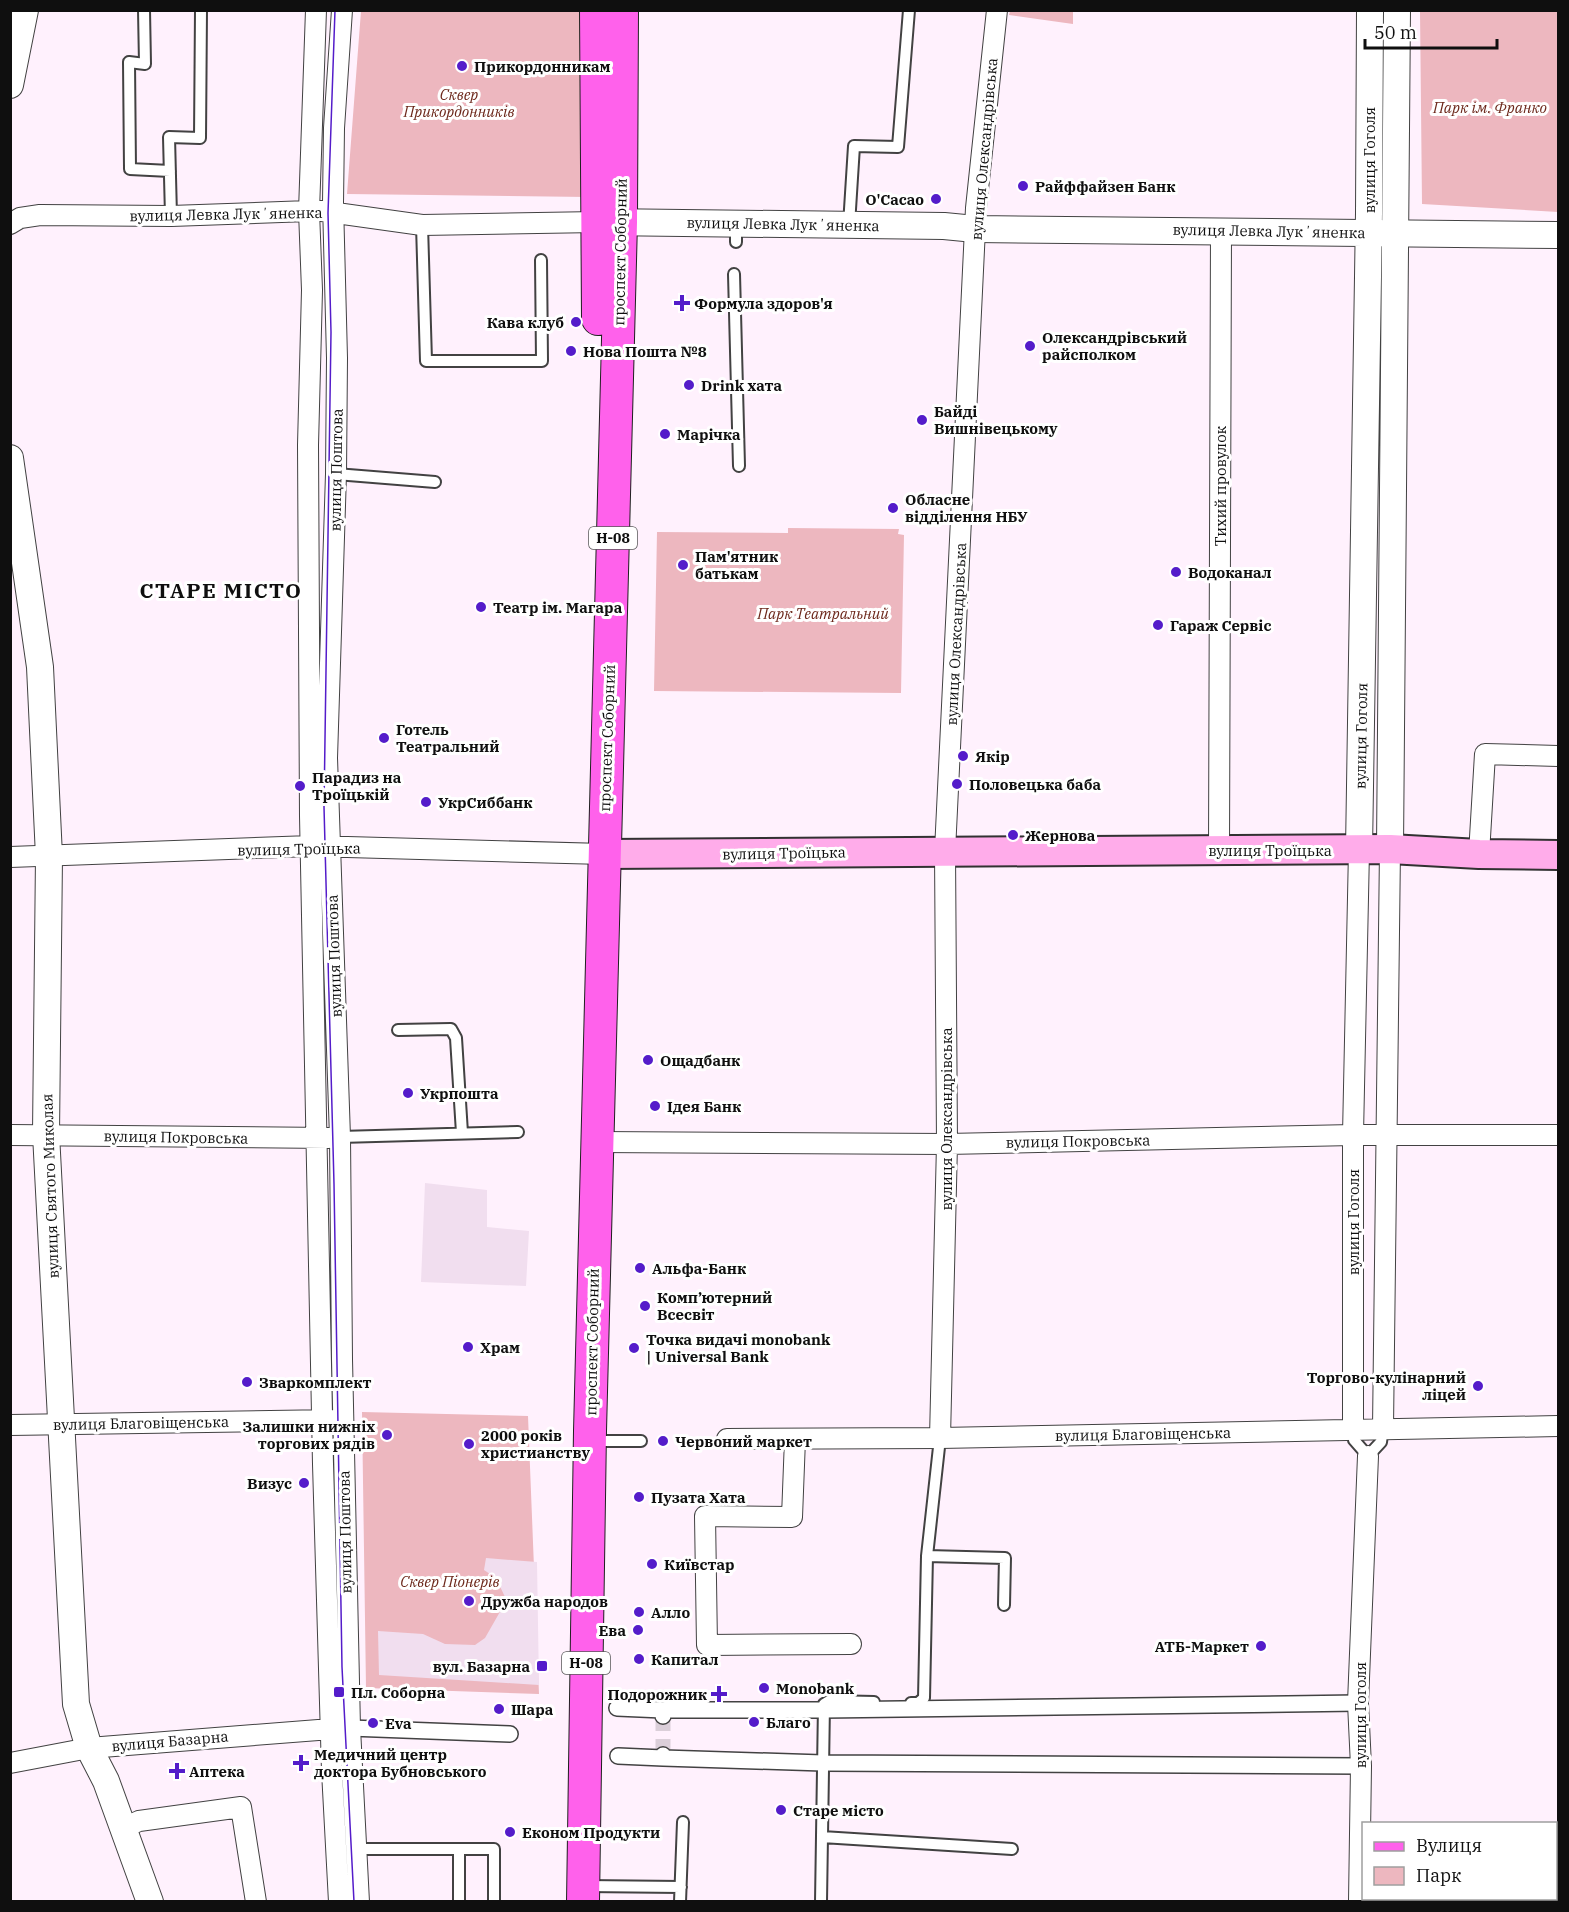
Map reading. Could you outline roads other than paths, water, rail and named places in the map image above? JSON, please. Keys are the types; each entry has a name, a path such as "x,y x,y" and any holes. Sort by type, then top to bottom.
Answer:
{"main road":[{"name":"проспект Соборний","path":"596,10 609,222"},
{"name":"проспект Соборний","path":"583,1894 589,1441 604,854 609,222 622,10"},
{"name":"вулиця Троїцька","path":"604,854 1390,849 1479,854 1558,855"}],"street":[{"path":"10,85 25,10"},
{"name":"вулиця Поштова","path":"316,10 309,211 312,290 308,445 321,847 340,1137 343,1419 339,1902"},
{"name":"вулиця Поштова","path":"342,10 334,128 333,203 338,358 327,758 321,847 317,1139 322,1420 340,1728 356,1849 358,1902"},
{"name":"вулиця Олександрівська","path":"940,1438 947,1144 945,851 975,229 997,10"},
{"name":"вулиця Гоголя","path":"1353,1429 1353,1134 1369,232 1370,10"},
{"name":"вулиця Гоголя","path":"1383,1428 1388,1134 1397,10"},
{"name":"вулиця Левка Лукʼяненка","path":"10,224 20,218 40,214 171,216 322,211 422,225 541,228 609,222 736,233 849,225 975,229 1558,235"},
{"name":"Тихий провулок","path":"1219,850 1221,231"},
{"name":"вулиця Святого Миколая","path":"10,458 15,524 40,667 49,856 46,1134 76,1704 89,1748 106,1781 150,1902"},
{"path":"1479,854 1485,754 1558,756"},
{"name":"вулиця Троїцька","path":"10,857 321,847 604,854"},
{"name":"вулиця Покровська","path":"597,1142 947,1144 1353,1134 1558,1135"},
{"name":"вулиця Покровська","path":"10,1135 317,1139 340,1137"},
{"name":"вулиця Благовіщенська","path":"10,1425 343,1419"},
{"name":"вулиця Благовіщенська","path":"727,1439 940,1438 1558,1426"},
{"path":"795,1439 792,1517 705,1516 707,1644 851,1644"},
{"name":"вулиця Гоголя","path":"1359,1902 1361,1766 1358,1703 1368,1456"},
{"path":"617,1708 663,1713 1358,1703"},
{"name":"вулиця Базарна","path":"10,1763 89,1748 340,1728 510,1734"},
{"path":"618,1756 823,1763 1361,1766"},
{"path":"123,1827 139,1821 242,1807 256,1902"}],"lane":[{"path":"144,10 145,64 129,62 130,169 170,171"},
{"path":"171,216 169,136 200,138 201,10"},
{"path":"849,225 854,146 898,147 909,10"},
{"path":"422,225 426,361 542,361 541,260"},
{"path":"734,273 739,466"},
{"path":"336,474 435,482"},
{"path":"398,1030 451,1029 456,1038 462,1132"},
{"path":"340,1137 518,1132"},
{"name":"вулиця Гоголя","path":"1353,1429 1354,1440 1368,1456 1381,1442 1383,1428"},
{"path":"821,1902 824,1704 829,1701 918,1703 924,1698 927,1556 940,1438"},
{"path":"589,1441 641,1441"},
{"path":"927,1556 1005,1558 1004,1605"},
{"path":"680,1902 683,1822"},
{"path":"822,1838 1012,1849"},
{"path":"356,1849 494,1849 494,1902"},
{"path":"459,1849 459,1902"},
{"path":"583,1894 681,1887"}],"tunnel":[{"path":"663,1716 663,1755"}],"tram line":[{"path":"335,10 328,213 331,332 324,807 334,1184 342,1667 354,1902"}],"place":[{"name":"Прикордонникам","path":"462,66"},
{"name":"Райффайзен Банк","path":"1023,186"},
{"name":"O'Cacao","path":"936,199"},
{"name":"Формула здоров'я","path":"682,303"},
{"name":"Кава клуб","path":"576,322"},
{"name":"Олександрівський райсполком","path":"1030,346"},
{"name":"Нова Пошта №8","path":"571,351"},
{"name":"Drink хата","path":"689,385"},
{"name":"Байді Вишнівецькому","path":"922,420"},
{"name":"Марічка","path":"665,434"},
{"name":"Обласне відділення НБУ","path":"893,508"},
{"name":"Пам'ятник батькам","path":"683,565"},
{"name":"Водоканал","path":"1176,572"},
{"name":"Театр ім. Магара","path":"481,607"},
{"name":"Гараж Сервіс","path":"1158,625"},
{"name":"Готель Театральний","path":"384,738"},
{"name":"Якір","path":"963,756"},
{"name":"Половецька баба","path":"957,784"},
{"name":"Парадиз на Троїцькій","path":"300,786"},
{"name":"УкрСиббанк","path":"426,802"},
{"name":"Жернова","path":"1013,835"},
{"name":"Ощадбанк","path":"648,1060"},
{"name":"Укрпошта","path":"408,1093"},
{"name":"Ідея Банк","path":"655,1106"},
{"name":"Альфа-Банк","path":"640,1268"},
{"name":"Комп’ютерний Всесвіт","path":"645,1306"},
{"name":"Храм","path":"468,1347"},
{"name":"Точка видачі monobank | Universal Bank","path":"634,1348"},
{"name":"Зваркомплект","path":"247,1382"},
{"name":"Торгово-кулінарний ліцей","path":"1478,1386"},
{"name":"Залишки нижніх торгових рядів","path":"387,1435"},
{"name":"Червоний маркет","path":"663,1441"},
{"name":"2000 років христианству","path":"469,1444"},
{"name":"Визус","path":"304,1483"},
{"name":"Пузата Хата","path":"639,1497"},
{"name":"Київстар","path":"652,1564"},
{"name":"Дружба народов","path":"469,1601"},
{"name":"Алло","path":"639,1612"},
{"name":"Ева","path":"638,1630"},
{"name":"АТБ-Маркет","path":"1261,1646"},
{"name":"Капитал","path":"639,1659"},
{"name":"вул. Базарна","path":"542,1666"},
{"name":"Monobank","path":"764,1688"},
{"name":"Пл. Соборна","path":"339,1692"},
{"name":"Подорожник","path":"719,1694"},
{"name":"Шара","path":"499,1709"},
{"name":"Благо","path":"754,1722"},
{"name":"Eva","path":"373,1723"},
{"name":"Медичний центр доктора Бубновського","path":"301,1763"},
{"name":"Аптека","path":"177,1771"},
{"name":"Старе мiсто","path":"781,1810"},
{"name":"Економ Продукти","path":"510,1832"}],"district":[{"name":"СТАРЕ МІСТО","path":"221,590"}],"park label":[{"name":"Сквер Прикордонників","path":"459,102"},
{"name":"Парк ім. Франко","path":"1490,107"},
{"name":"Парк Театральний","path":"823,613"},
{"name":"Сквер Піонерів","path":"450,1581"}]}
